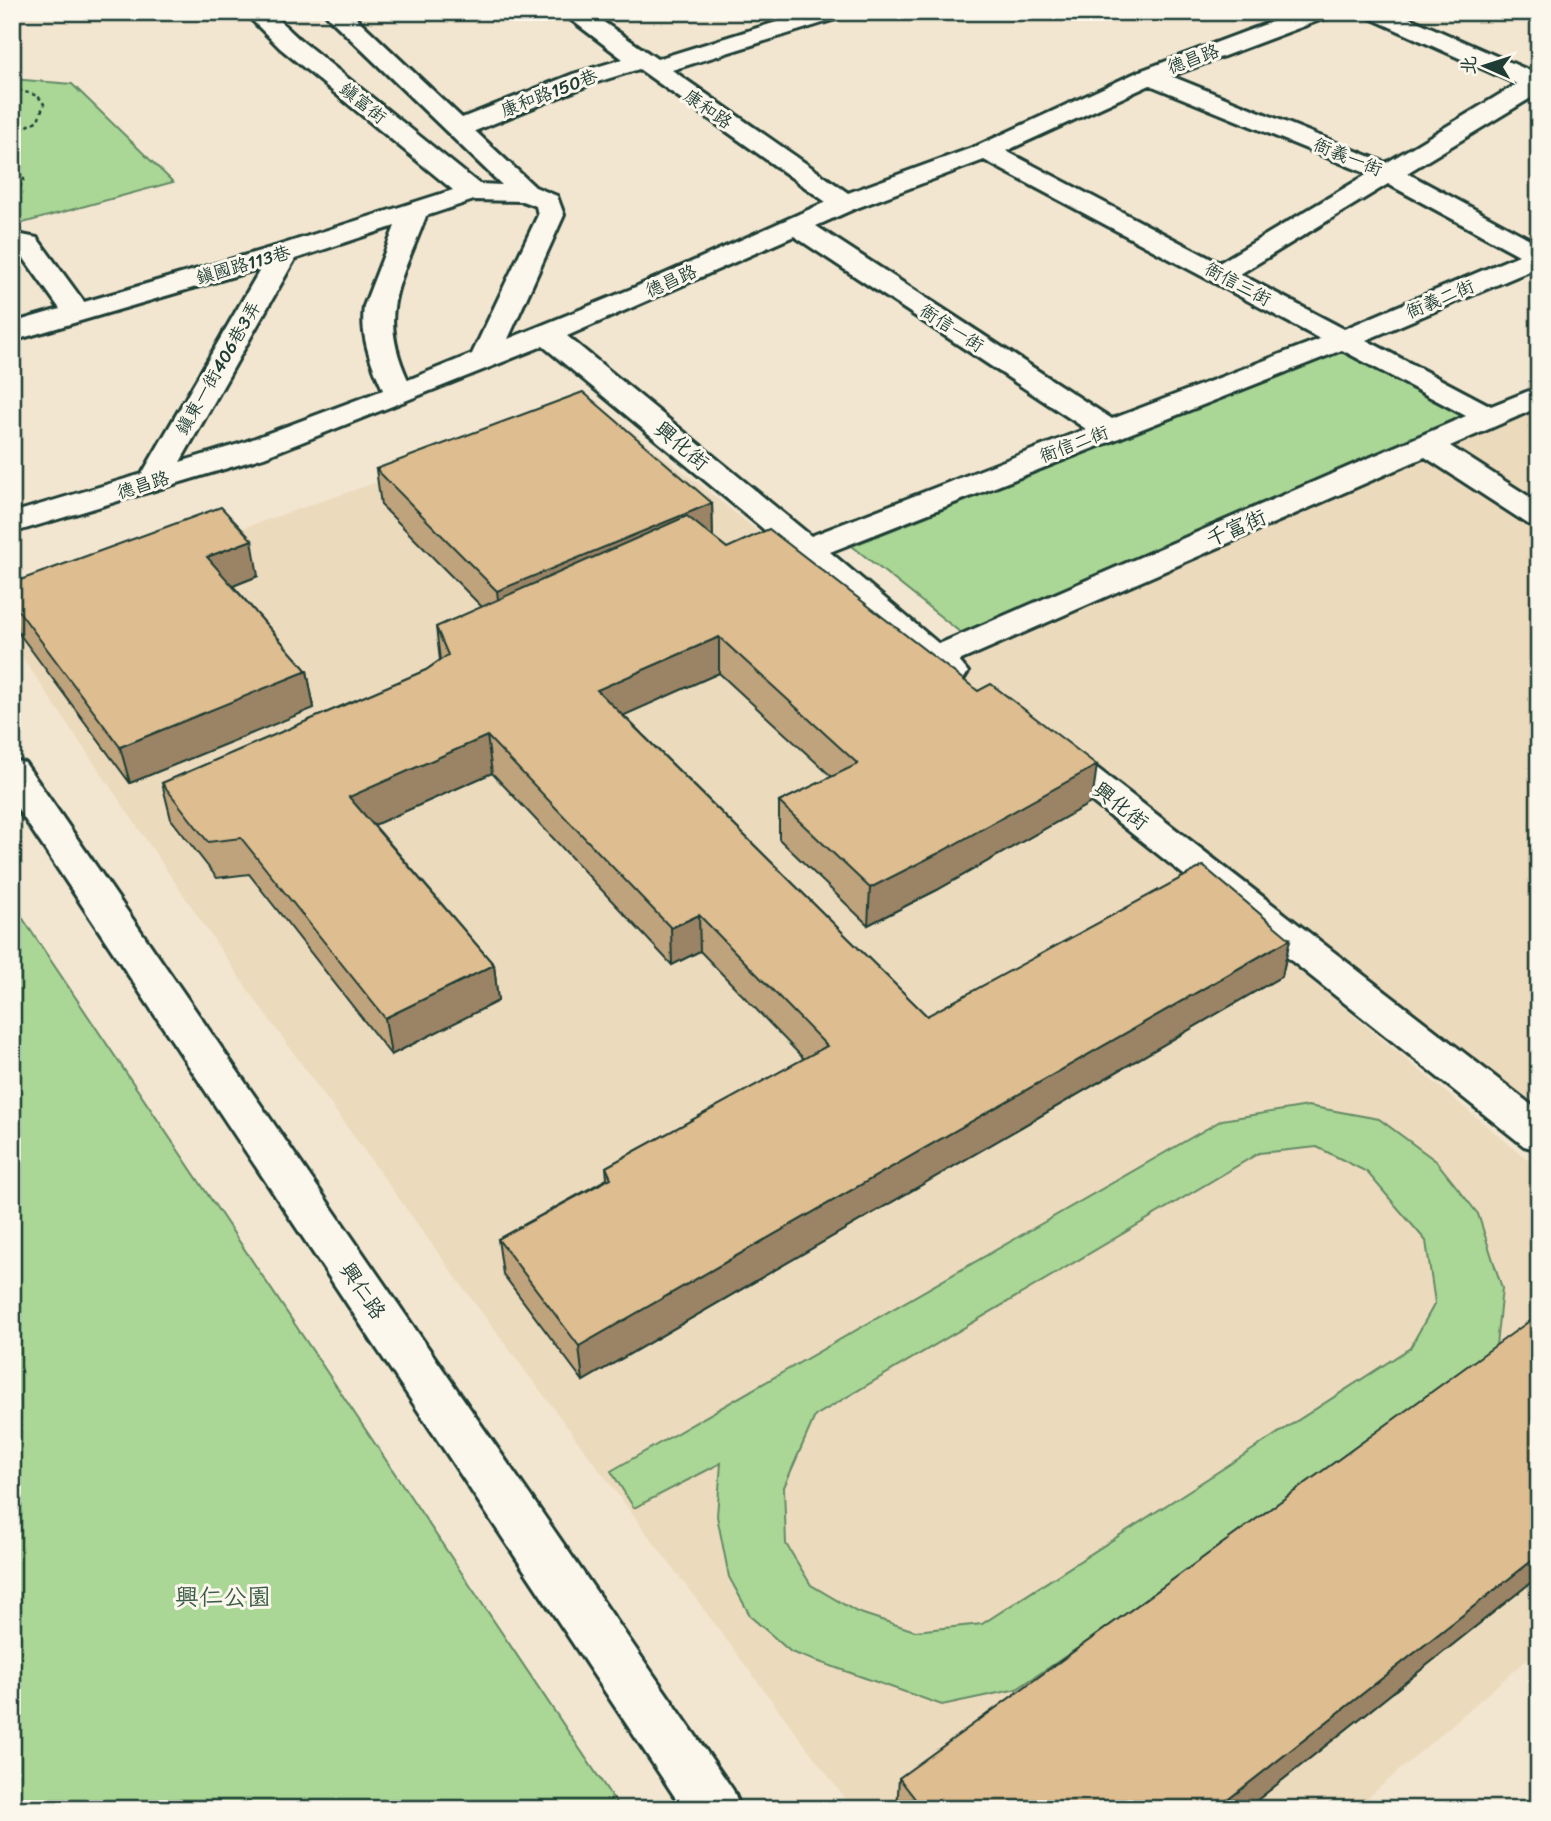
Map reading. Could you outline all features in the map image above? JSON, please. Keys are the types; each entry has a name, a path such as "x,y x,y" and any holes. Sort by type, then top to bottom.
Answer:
{"street":[{"name":"鎮富街","path":"256,12 320,26 472,192"},
{"name":"康和路","path":"573,12 845,203"},
{"name":"康和路150巷","path":"457,128 582,79 646,65 834,12"},
{"name":"德昌路","path":"12,523 253,450 400,394 548,335 845,203 986,151 1149,76 1320,12"},
{"path":"1376,12 1538,84"},
{"path":"320,26 457,128 526,193 548,202 551,215 484,360"},
{"name":"衙義一街","path":"1149,76 1388,173 1539,256"},
{"path":"1220,274 1538,84"},
{"name":"衙信三街","path":"986,151 1490,417"},
{"name":"鎮國路113巷","path":"12,332 284,253 472,192 526,193"},
{"path":"400,394 377,343 375,322 378,306 415,211"},
{"name":"衙信一街","path":"796,225 1109,431"},
{"path":"12,241 27,244 78,313"},
{"name":"鎮東一街406巷3弄","path":"153,482 284,253"},
{"name":"衙義二街","path":"1342,340 1539,256"},
{"name":"興化街","path":"548,335 978,693"},
{"name":"衙信二街","path":"807,548 1342,340"},
{"name":"千富街","path":"934,659 1539,396"},
{"path":"1427,445 1539,517"},
{"name":"興化街","path":"1033,736 1539,1134"},
{"name":"興仁路","path":"12,772 714,1809"}],"path":[{"path":"12,88 38,96 44,104 44,114 36,123 12,135"},
{"path":"12,171 18,172 24,179 20,187 12,192"}],"shaded area":[{"path":"1539,396 1539,1134 934,659"},
{"path":"600,406 984,710 1539,1169 1539,1649 1355,1809 853,1809 470,1297 248,990 12,642 12,607"}],"green space":[{"path":"12,79 72,84 173,182 12,226"},
{"path":"1343,351 1469,416 965,636 852,546"},
{"name":"興仁公園","path":"12,902 33,934 620,1809 12,1809"},
{"path":"1308,1106 1379,1119 1436,1161 1478,1214 1502,1288 1496,1346 1463,1388 1017,1689 942,1705 791,1652 751,1617 729,1577 717,1516 721,1463 634,1508 611,1471 1222,1120","holes":["1317,1147 1367,1172 1426,1241 1435,1303 1410,1348 982,1624 915,1631 857,1612 811,1585 786,1544 784,1487 815,1416 1259,1153"]}],"building":[{"path":"583,392 712,503 497,591 376,469"},
{"path":"221,507 252,540 207,557 307,671 120,747 12,602 12,583"},
{"path":"687,516 727,548 769,529 978,691 991,684 1097,765 870,888 779,802 858,764 719,637 597,690 927,1016 1203,866 1290,939 579,1346 498,1239 611,1178 606,1167 827,1046 699,915 671,928 487,736 349,797 494,965 385,1018 241,838 208,842 162,783 426,670 448,655 436,627"},
{"path":"1539,1314 1539,1555 1216,1809 923,1809 899,1778"}]}
